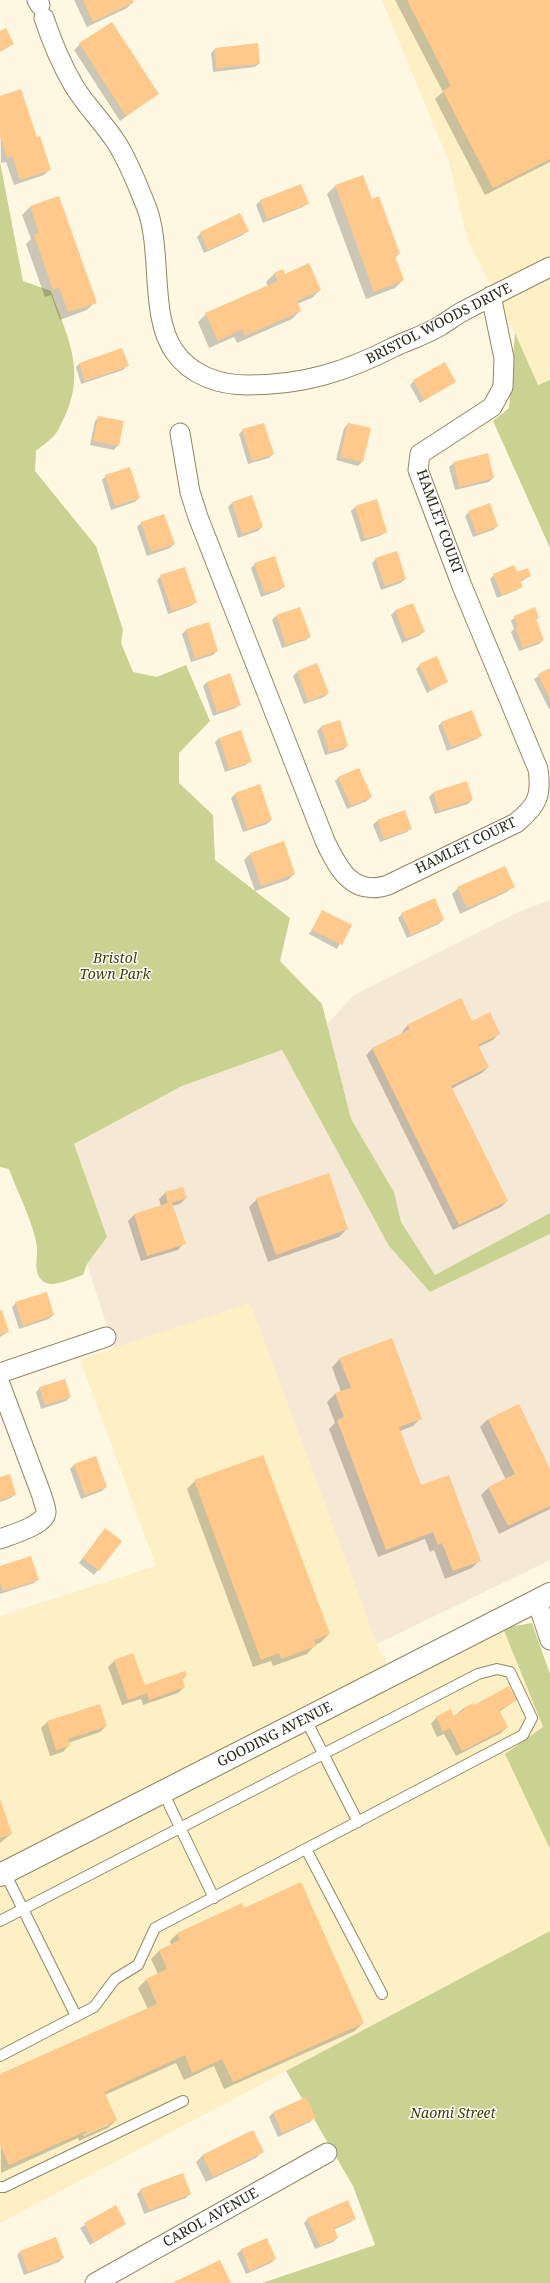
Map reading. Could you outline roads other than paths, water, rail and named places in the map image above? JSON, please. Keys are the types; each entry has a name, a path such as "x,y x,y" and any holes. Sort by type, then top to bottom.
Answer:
{"main road":[{"name":"GOODING AVENUE","path":"2,1874 544,1598"}],"street":[{"name":"BRISTOL WOODS DRIVE","path":"40,8 58,57 80,96 116,141 126,159 144,202 156,256 161,316 174,350 191,368 213,381 235,386 275,385 318,378 360,365 418,338 491,296 550,267"},
{"name":"HAMLET COURT","path":"180,433 190,492 198,517 325,841 336,864 356,885 376,889 388,885 516,823 530,811 540,795 538,769 462,586 418,470 420,454 492,407 503,388 504,358 491,296"},
{"path":"0,1373 106,1337"},
{"path":"0,1384 42,1496 46,1513 44,1517 32,1527 0,1539"},
{"path":"544,1598 550,1640"},
{"name":"CAROL AVENUE","path":"95,2283 327,2153"}],"lane":[{"path":"0,1921 478,1674 497,1669 510,1672 532,1718 523,1735 155,1928 138,1965 114,1979 94,2007 0,2056"},
{"path":"306,1720 358,1822"},
{"path":"163,1792 214,1898"},
{"path":"306,1849 382,1994"},
{"path":"2,1874 23,1909 76,2016"},
{"path":"0,2187 4,2188 183,2101"}],"park label":[{"name":"Bristol Town Park","path":"115,968"},
{"name":"Naomi Street","path":"453,2114"}]}
